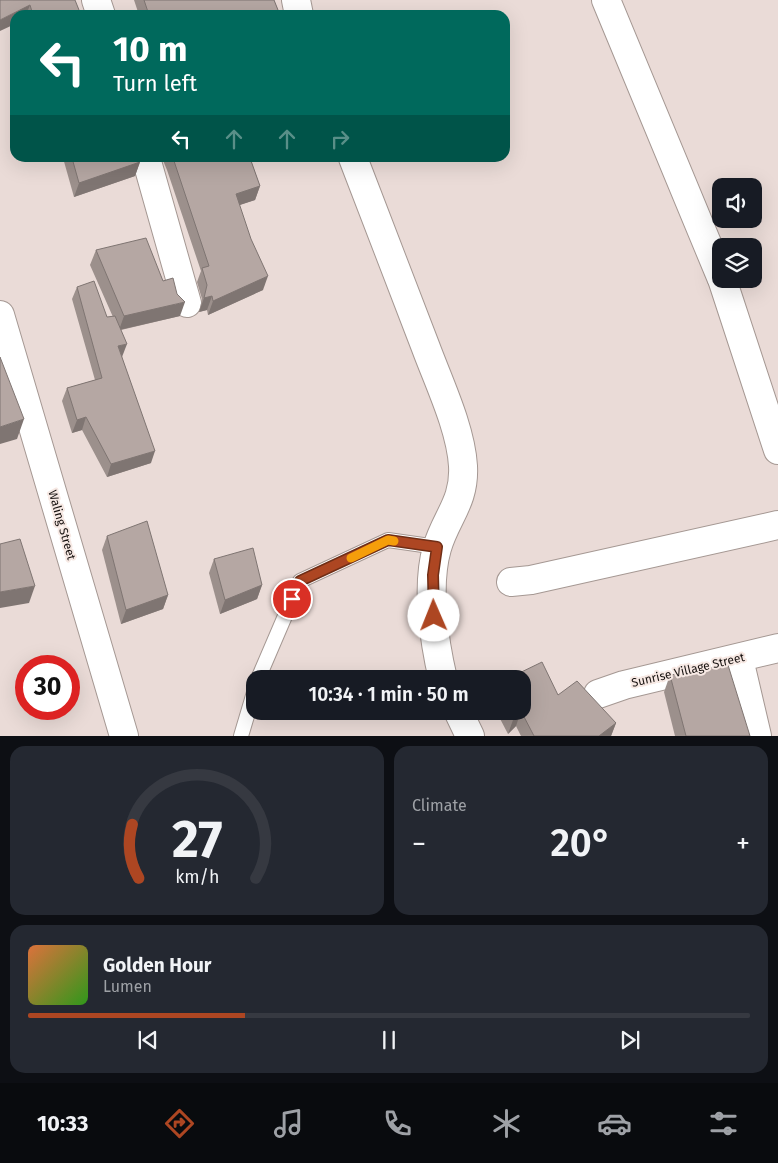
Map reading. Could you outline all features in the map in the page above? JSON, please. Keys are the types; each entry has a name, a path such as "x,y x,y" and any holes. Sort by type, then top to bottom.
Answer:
{"street":[{"path":"606,0 712,254"},
{"path":"147,162 187,303"},
{"path":"354,162 451,414 463,465 463,484 457,507 437,547 433,575 437,652 441,670"},
{"path":"725,288 778,450"},
{"name":"Waling Street","path":"0,314 124,736"},
{"path":"511,582 531,580 778,526"},
{"name":"Sunrise Village Street","path":"598,694 624,685 739,659 778,648"},
{"path":"739,659 757,736"},
{"path":"462,720 470,736"}],"lane":[{"path":"262,670 300,581 388,540 437,547"},
{"path":"242,736 246,720"}],"building":[{"path":"0,0 75,0 79,10 32,10 30,5 20,10 10,10 10,15 0,20"},
{"path":"144,0 274,0 278,10 147,10"},
{"path":"73,162 140,162 79,183"},
{"path":"174,162 251,162 260,186 236,194 251,239 268,276 213,301 212,296 204,298 207,285 202,268 209,266"},
{"path":"146,238 163,281 173,278 177,294 185,302 124,316 96,250"},
{"path":"94,281 107,317 115,316 127,344 118,346 155,451 111,464 86,417 77,420 67,388 102,378 77,287"},
{"path":"0,357 24,419 0,427"},
{"path":"147,521 168,595 126,610 107,536"},
{"path":"20,539 35,586 0,592 0,544"},
{"path":"253,548 262,585 225,600 214,559"},
{"path":"542,662 558,695 577,681 616,723 599,736 534,736 526,720 531,720 531,670 526,670"},
{"path":"728,665 750,736 686,736 670,675"}],"slow traffic":[{"path":"351,558 388,540 394,541"}],"route":[{"path":"292,599 300,581 388,540 437,547 433,575 434,616"}]}
